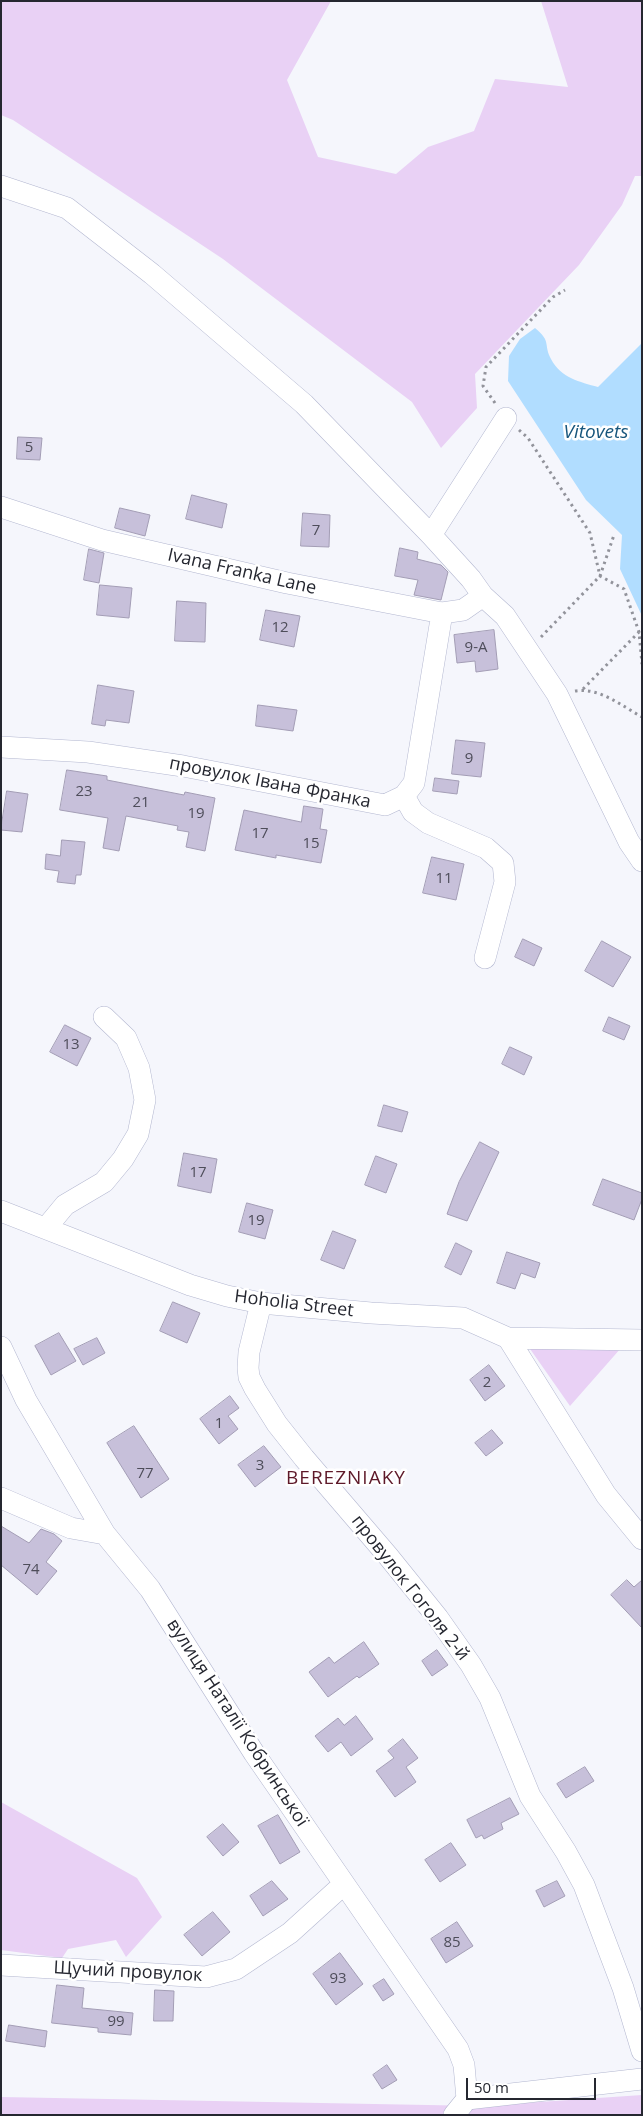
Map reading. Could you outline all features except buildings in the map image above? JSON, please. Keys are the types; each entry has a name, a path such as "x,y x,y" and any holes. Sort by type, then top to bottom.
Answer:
{"street":[{"path":"1,186 66,208 152,274 304,404 431,535 484,596 505,616 557,694 629,842 642,861"},
{"path":"431,535 506,418"},
{"name":"Ivana Franka Lane","path":"1,507 112,542 287,584 442,613 463,610 484,596"},
{"path":"442,613 414,783 404,796 414,812 428,822 486,848 503,863 505,882 485,958"},
{"name":"провулок Івана Франка","path":"3,746 88,752 155,762 385,805 404,796"},
{"path":"46,1228 65,1205 104,1182 123,1160 138,1134 145,1100 139,1068 126,1038 104,1017"},
{"name":"Hoholia Street","path":"1,1211 190,1285 227,1296 261,1303 371,1313 463,1318 508,1338 642,1340"},
{"name":"провулок Гоголя 2-й","path":"261,1303 249,1352 249,1377 254,1389 277,1424 304,1458 433,1612 485,1690 503,1726 530,1796 566,1852 584,1886 623,1988 642,2051"},
{"path":"508,1338 606,1495 642,1539"},
{"name":"вулиця Наталії Кобринської","path":"1,1347 26,1400 105,1534 150,1589 254,1753 458,2048 464,2065 461,2107"},
{"path":"1,1498 71,1528 105,1534"},
{"name":"Щучий провулок","path":"1,1965 206,1977 236,1969 290,1933 344,1884"},
{"path":"461,2107 642,2079"}],"path":[{"path":"565,290 553,297 486,368 483,386 506,418 528,438 590,534 600,576 624,589 639,632 642,664"},
{"path":"528,650 600,576 614,535"},
{"path":"582,690 639,632"},
{"path":"557,694 582,690 603,695 642,717"}],"shaded area":[{"path":"1,1 331,1 287,80 318,157 396,174 428,147 474,131 495,79 568,87 541,1 642,1 642,176 635,176 622,205 579,265 475,374 477,408 441,448 412,402 223,259 13,120 1,115"},
{"path":"528,1346 621,1348 570,1406"},
{"path":"1,1802 137,1878 162,1917 126,1957 116,1940 68,1949 62,1958 1,1950"},
{"path":"642,2095 642,2115 1,2115 1,2097 481,2106"}],"water":[{"name":"Vitovets","path":"535,328 544,337 551,359 560,371 572,378 598,387 642,343 642,616 620,569 622,535 586,500 508,381 509,356 520,339"}],"district":[{"name":"BEREZNIAKY","path":"346,1479"}]}
